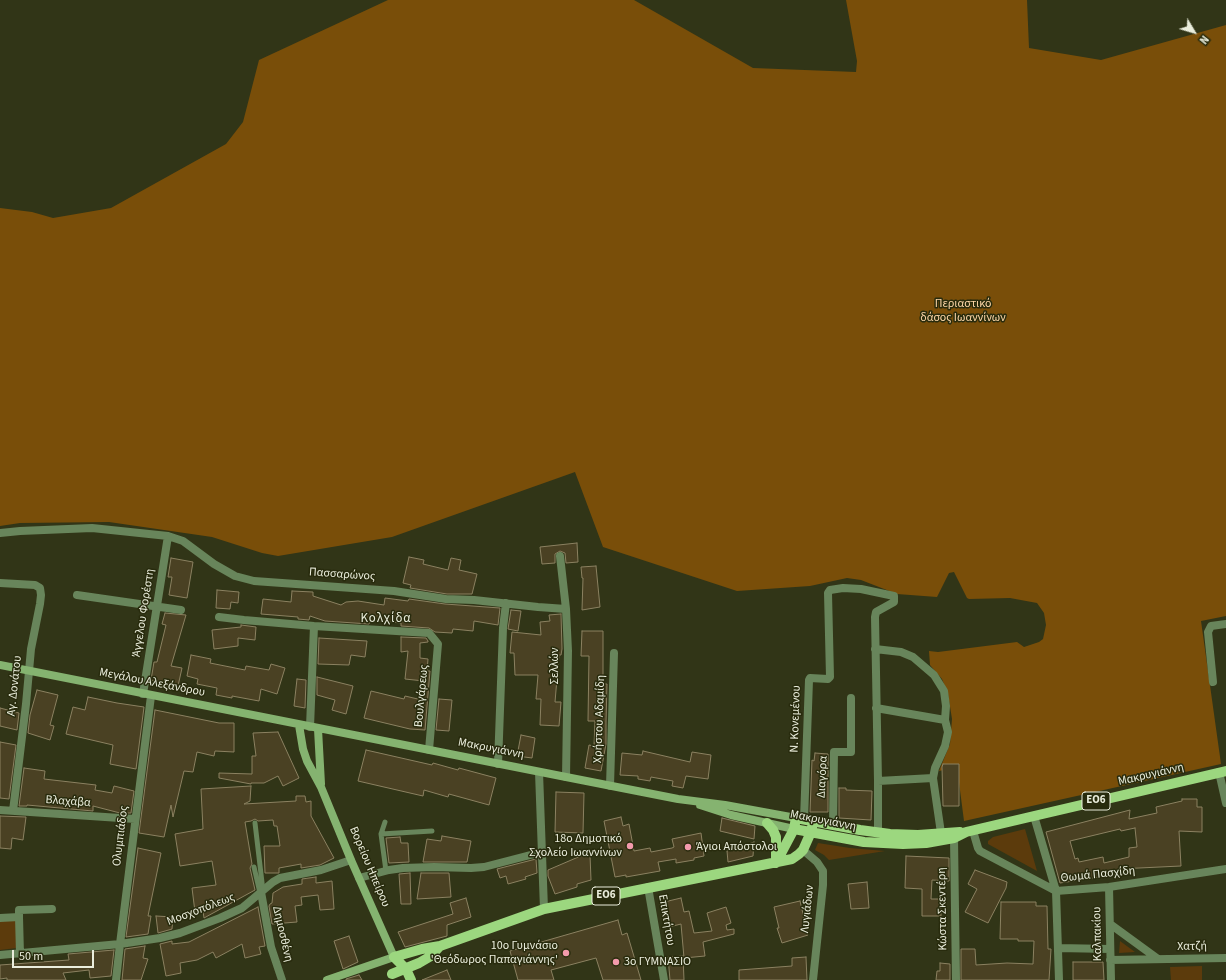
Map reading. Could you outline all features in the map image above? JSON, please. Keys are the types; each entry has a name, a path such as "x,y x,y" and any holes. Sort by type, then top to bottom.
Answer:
{"main road":[{"name":"Μεγάλου Αλεξάνδρου","path":"0,665 299,725"},
{"name":"Μακρυγιάννη","path":"299,725 566,778 678,799 725,805 806,823 851,840 886,844 926,843 954,838 969,832 1222,772"},
{"name":"Βορείου Ηπείρου","path":"299,725 305,755 321,787 351,860 394,957 406,969 411,980"},
{"name":"Βορείου Ηπείρου","path":"314,728 321,787"},
{"name":"Μακρυγιάννη","path":"678,799 731,815 794,829 806,823 833,825 878,832 918,835 969,832"},
{"path":"767,823 773,830 776,837 776,863"},
{"path":"776,863 794,829 806,823"},
{"path":"803,850 806,823"},
{"name":"ΕΟ6","path":"393,977 394,957 422,949 440,946 544,909 648,887 776,863 792,859 803,850"},
{"name":"ΕΟ6","path":"393,977 424,960 440,946"},
{"path":"327,980 394,957"}],"street":[{"name":"Πασσαρώνος","path":"0,533 92,528 168,536 186,542 214,564 235,576 254,581 394,591 446,599 474,600 538,608 566,609"},
{"name":"Άγγελου Φορέστη","path":"147,695 157,607 168,536"},
{"name":"Σελλών","path":"560,556 566,609 568,652 566,778"},
{"name":"Αγ. Δονάτου","path":"0,583 35,585 40,588 41,599 32,642 13,811"},
{"name":"Ν. Κονεμένου","path":"806,823 809,680 810,678 828,679 830,677 828,593 830,590 853,588 894,596 894,602 876,612 874,617 875,649"},
{"path":"77,595 181,610"},
{"path":"498,764 503,628 506,603"},
{"path":"219,617 314,626 314,728"},
{"path":"1213,682 1208,632 1211,626 1226,624"},
{"name":"Βουλγάρεως","path":"314,626 429,633 438,644 429,750"},
{"path":"878,832 875,649 908,654 918,660 938,680 944,691 946,706 945,720 948,732 947,739 935,768 933,778 941,833"},
{"name":"Χρήστου Αδαμίδη","path":"610,786 614,653"},
{"name":"Ολυμπιάδος","path":"116,980 135,818 147,695"},
{"name":"Διαγόρα","path":"833,825 834,752 851,752 851,698"},
{"path":"876,708 945,720"},
{"path":"539,772 544,909"},
{"path":"1222,772 1226,802"},
{"path":"878,781 933,778"},
{"name":"Βλαχάβα","path":"0,810 135,818"},
{"path":"1034,816 1056,891 1059,980"},
{"name":"Θωμά Πασχίδη","path":"969,832 980,851 1056,891 1109,887 1226,869"},
{"name":"Κώστα Σκεντέρη","path":"954,838 956,980"},
{"name":"Λυγιάδων","path":"803,850 817,862 823,871 823,885 813,980"},
{"path":"359,878 403,868 471,868 500,863 542,852"},
{"name":"Μοσχοπόλεως","path":"0,956 120,944 160,938 190,930 247,905 280,878 321,870 351,860"},
{"name":"Επικτήτου","path":"648,887 664,980"},
{"name":"Καλπακίου","path":"1109,887 1111,980"},
{"name":"Δημοσθένη","path":"261,892 271,947 282,980"},
{"path":"20,954 19,910 52,909"},
{"path":"0,918 19,917"},
{"path":"1110,924 1158,959"},
{"path":"1058,948 1110,949"},
{"name":"Χατζή","path":"1110,960 1226,958"}],"lane":[{"path":"384,822 381,834 386,871"},
{"name":"Δημοσθένη","path":"255,823 261,892"},
{"path":"381,834 432,831"},
{"path":"254,867 261,892"}],"shaded area":[{"path":"1025,829 1037,871 988,844 988,841 993,837"},
{"path":"818,843 885,851 829,860 815,850"},
{"path":"0,921 16,921 17,948 0,950"},
{"path":"1120,941 1135,952 1119,953"},
{"path":"1202,966 1202,980 1171,980 1170,967"}],"green space":[{"name":"Περιαστικό δάσος Ιωαννίνων","path":"388,0 634,0 753,68 856,72 857,61 846,0 1027,0 1029,48 1101,60 1226,25 1226,616 1201,621 1221,764 964,821 957,767 939,771 950,744 952,719 948,694 942,679 930,665 929,651 938,652 1017,642 1024,647 1039,642 1043,639 1046,625 1044,613 1037,603 1010,598 969,599 967,598 954,572 949,573 937,597 897,594 861,580 847,578 810,586 737,591 603,547 575,472 392,537 278,556 262,553 212,537 109,522 20,523 0,526 0,208 32,212 53,218 111,208 226,144 243,122 259,60"}],"building":[{"path":"577,543 578,562 566,563 565,553 560,551 555,554 555,563 542,564 540,547"},
{"path":"409,557 424,560 423,564 448,570 451,558 461,560 459,570 477,574 472,594 447,594 410,588 411,585 403,583"},
{"path":"171,558 193,562 187,598 169,595 172,577 168,577"},
{"path":"596,566 600,607 582,610 583,578 581,567"},
{"path":"217,590 239,592 238,603 231,602 230,609 216,608"},
{"path":"292,591 313,592 313,596 341,605 346,602 358,601 384,605 385,598 500,608 498,625 474,621 473,631 453,629 452,633 435,632 429,628 401,626 401,623 370,620 369,624 325,621 310,616 309,620 298,619 298,617 261,614 263,599 291,602"},
{"path":"511,610 521,611 518,631 508,629"},
{"path":"165,613 186,615 171,666 182,668 178,686 151,680 154,662 157,662 166,625 162,624"},
{"path":"561,614 562,649 561,655 559,655 555,702 561,702 559,726 540,725 541,699 536,699 538,675 515,675 514,653 510,653 512,632 541,635 540,622 550,621 549,615"},
{"path":"241,625 256,627 255,640 238,638 238,646 214,649 212,630 241,627"},
{"path":"582,631 603,631 603,684 607,684 606,744 601,771 585,768 589,745 594,746 595,721 588,721 589,656 581,656"},
{"path":"401,637 426,638 428,641 420,643 420,658 428,659 427,671 430,671 425,730 410,729 364,718 371,691 404,699 405,696 422,700 424,681 405,679 408,651 401,652"},
{"path":"319,638 367,641 365,657 351,655 349,665 318,664"},
{"path":"191,655 211,659 210,663 245,670 246,666 269,670 271,664 285,668 277,694 261,689 259,701 232,696 232,698 216,695 217,688 197,684 198,679 187,676"},
{"path":"317,677 353,686 346,714 332,710 335,700 317,695"},
{"path":"297,679 306,680 305,708 294,706"},
{"path":"37,690 58,695 50,725 54,726 50,740 28,733 30,715"},
{"path":"88,697 144,707 136,769 110,764 113,745 66,734 73,707 85,710"},
{"path":"439,699 452,700 449,731 436,730"},
{"path":"0,708 19,713 17,730 0,726"},
{"path":"155,710 219,723 234,723 234,752 215,751 214,756 197,752 193,772 184,771 173,817 171,805 164,837 139,833"},
{"path":"278,732 299,778 283,786 278,776 264,783 251,784 219,778 219,773 252,774 252,756 256,756 253,733"},
{"path":"521,735 535,738 532,758 517,756"},
{"path":"0,742 16,745 9,799 0,798"},
{"path":"366,750 432,765 433,763 458,770 459,768 496,778 489,805 449,794 448,797 424,790 423,796 358,781"},
{"path":"643,751 690,762 692,752 711,755 708,779 686,776 683,788 672,786 673,781 651,777 650,781 638,779 638,776 620,775 622,753 642,755"},
{"path":"815,753 828,754 828,812 810,812 812,760 814,761"},
{"path":"943,764 959,764 959,806 943,806"},
{"path":"24,768 45,771 44,779 96,785 95,790 112,793 114,786 134,791 131,813 120,813 93,806 93,811 27,805 19,806"},
{"path":"251,786 250,801 244,804 296,801 296,796 305,796 306,802 311,801 311,816 334,858 320,865 301,868 301,864 279,868 279,873 265,873 264,846 280,846 277,826 274,826 273,820 258,821 255,819 245,822 252,864 250,868 255,890 204,918 203,911 195,912 192,888 216,885 212,861 180,866 175,834 203,829 201,789"},
{"path":"839,788 846,788 846,790 872,791 871,820 839,818"},
{"path":"556,792 584,793 583,833 555,832"},
{"path":"1182,799 1197,799 1197,807 1202,807 1202,832 1179,831 1181,866 1118,869 1119,874 1060,883 1046,832 1130,810 1129,819 1157,813 1156,807 1182,801","holes":["1135,828 1137,847 1129,848 1129,857 1104,863 1103,857 1079,862 1078,858 1075,859 1070,841 1120,829 1121,831"]},
{"path":"0,816 26,817 23,840 12,838 11,849 0,848"},
{"path":"621,817 623,826 629,824 634,851 650,848 651,852 672,848 674,847 672,839 701,833 704,856 694,858 694,860 676,863 676,859 658,862 660,871 626,877 626,875 615,877 604,821"},
{"path":"722,818 755,826 754,839 720,831"},
{"path":"442,836 471,841 467,862 423,862 427,839 441,841"},
{"path":"400,837 401,843 408,843 409,862 389,863 386,838"},
{"path":"754,842 753,856 728,862 727,851"},
{"path":"138,848 161,853 148,916 151,916 148,934 126,937"},
{"path":"583,855 590,855 591,880 577,884 577,887 555,894 548,876 548,870"},
{"path":"906,856 949,858 949,881 932,880 931,899 941,899 941,916 922,916 922,889 905,888"},
{"path":"536,859 537,873 525,877 526,879 508,884 506,876 500,878 497,869"},
{"path":"975,870 1007,882 1006,888 988,923 965,912 977,889 968,884"},
{"path":"410,873 411,904 401,904 399,874"},
{"path":"421,873 449,873 451,897 417,899"},
{"path":"316,877 316,883 332,881 334,909 320,910 318,895 301,897 302,905 295,906 297,922 272,924 269,906 272,903 273,893 283,887 302,884 302,879"},
{"path":"867,882 869,908 851,909 848,884"},
{"path":"466,898 471,917 447,925 447,936 405,947 398,932 453,914 450,903"},
{"path":"681,898 684,912 689,911 694,933 712,931 707,913 726,907 731,923 726,925 727,930 734,929 734,934 703,942 705,956 684,958 681,924 665,928 660,903"},
{"path":"800,901 808,935 782,943 777,928 779,928 774,907"},
{"path":"1001,902 1036,902 1036,906 1047,906 1048,949 1051,949 1049,980 961,980 961,949 975,949 976,965 1007,963 1033,964 1034,941 1000,939"},
{"path":"258,907 265,946 259,947 261,954 245,958 242,944 216,958 213,952 197,960 180,963 181,973 166,976 160,944 172,941 172,944 189,942"},
{"path":"156,916 173,917 172,929 158,933"},
{"path":"618,920 622,935 627,933 641,980 603,980 596,958 551,970 554,980 518,980 510,951"},
{"path":"349,936 358,962 343,969 334,941"},
{"path":"145,946 143,958 148,959 141,980 122,980 125,949"},
{"path":"114,950 111,976 90,978 89,970 63,973 66,980 0,979 0,965 69,960 68,954"},
{"path":"683,956 684,980 670,980 668,957"},
{"path":"806,957 807,980 739,980 739,970 792,966 792,958"},
{"path":"1073,962 1103,962 1104,980 1073,980"},
{"path":"940,963 950,964 950,980 936,980 937,971 940,971"},
{"path":"447,970 451,980 422,980"},
{"path":"359,975 362,980 346,980 346,979"}],"place":[{"name":"18ο Δημοτικό Σχολείο Ιωαννίνων","path":"630,846"},
{"name":"Άγιοι Απόστολοι","path":"688,847"},
{"name":"10ο Γυμνάσιο 'Θεόδωρος Παπαγιάννης'","path":"566,953"},
{"name":"3ο ΓΥΜΝΑΣΙΟ","path":"616,962"}],"district":[{"name":"Κολχίδα","path":"386,619"}]}
